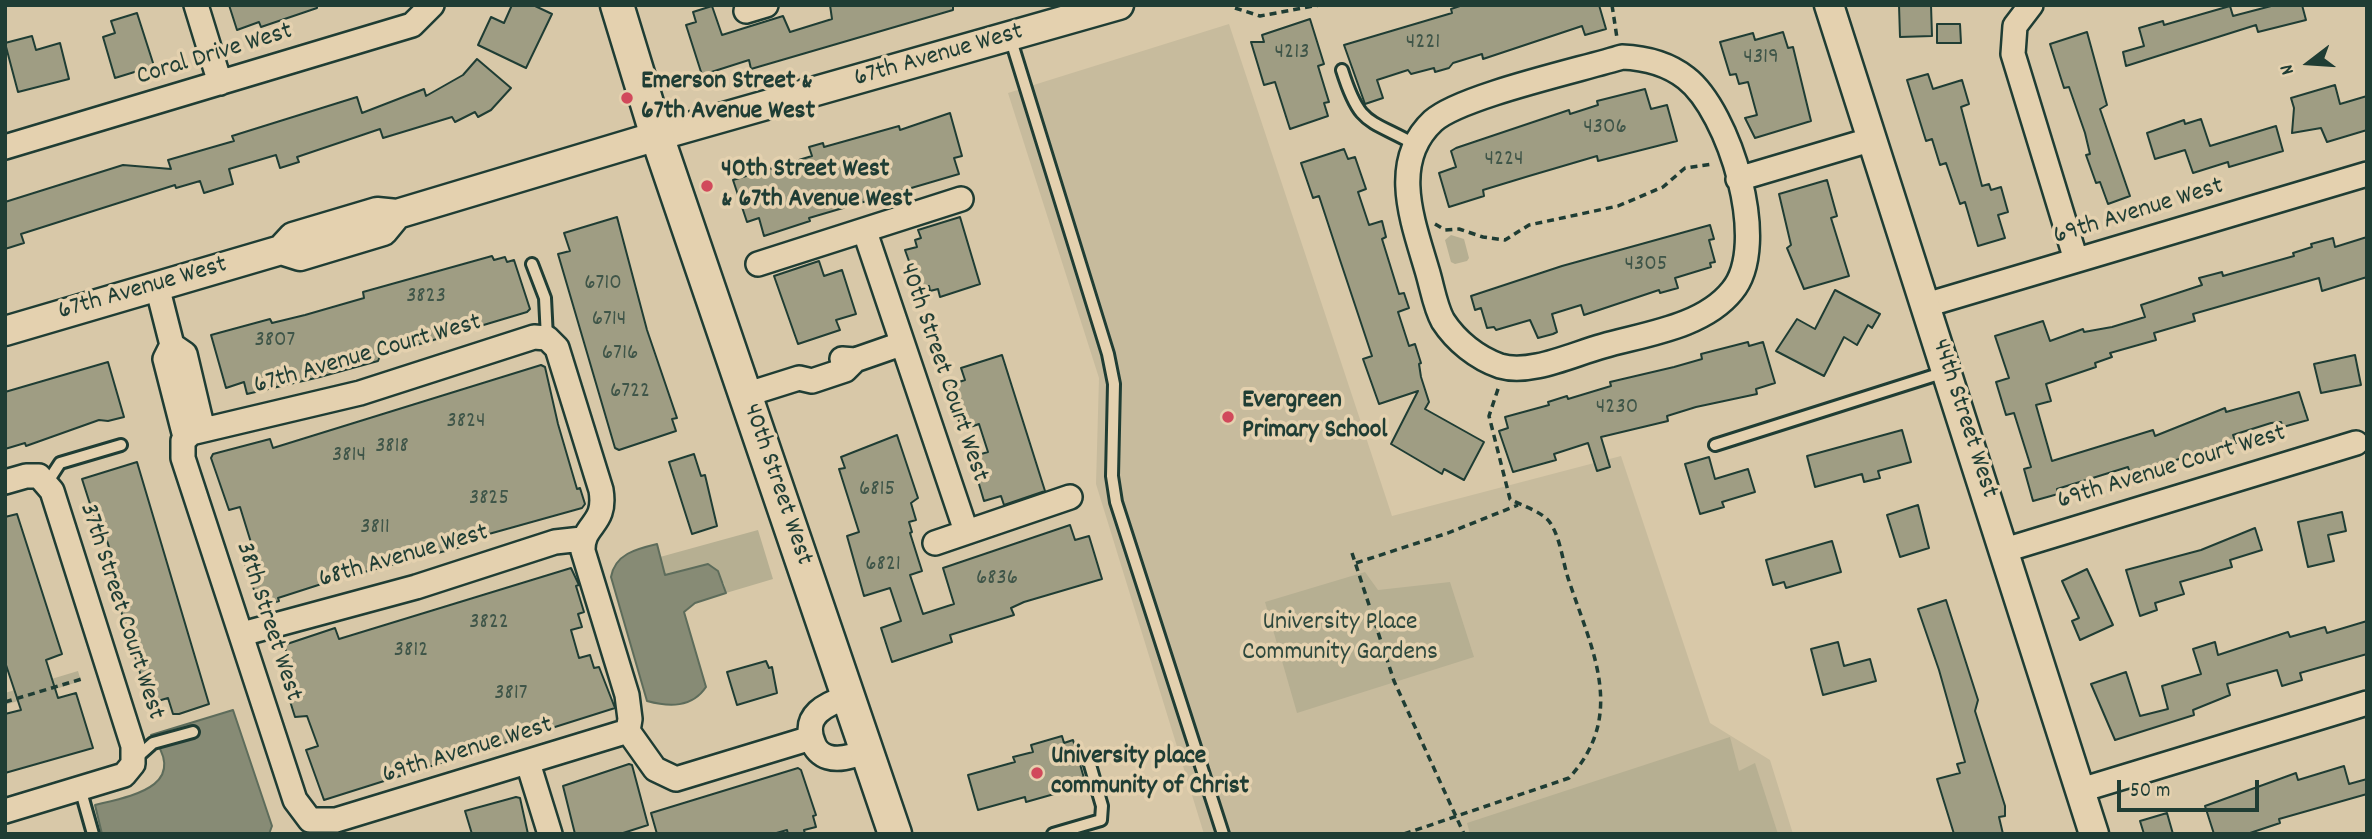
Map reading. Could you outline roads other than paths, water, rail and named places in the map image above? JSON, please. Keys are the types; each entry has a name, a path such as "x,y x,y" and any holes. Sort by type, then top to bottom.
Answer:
{"main road":[{"name":"40th Street West","path":"617,5 657,135 895,834"}],"street":[{"path":"196,5 220,83"},
{"name":"Coral Drive West","path":"5,147 412,25 432,5"},
{"name":"67th Avenue West","path":"5,331 281,250 293,237 377,212 397,214 657,135 1010,37 1058,14 1119,5"},
{"name":"44th Street West","path":"1829,5 2094,834"},
{"path":"2027,9 2012,37 2013,54 2076,260"},
{"path":"1622,57 1641,58 1673,70 1699,90 1718,116 1748,217 1747,257 1742,276 1731,292 1716,305 1684,323 1522,368 1488,362 1471,351 1442,319 1407,195 1407,171 1416,145 1433,121 1463,104 1622,57"},
{"path":"1738,179 1872,139"},
{"name":"69th Avenue West","path":"1926,305 2367,174"},
{"path":"758,264 865,232 961,199"},
{"name":"40th Street Court West","path":"865,232 966,531"},
{"name":"38th Street West","path":"157,286 172,345 165,359 181,382 194,434 183,458 295,800 310,820"},
{"path":"547,338 561,356 603,504 601,514 582,539 583,551 627,695 629,725 656,769 676,779 811,738"},
{"name":"67th Avenue Court West","path":"194,434 360,393 520,340 547,338"},
{"path":"746,395 799,378 812,381 845,370 855,360 901,344"},
{"name":"69th Avenue Court West","path":"2004,550 2356,443"},
{"path":"5,482 26,475 39,476 47,483"},
{"name":"37th Street Court West","path":"47,483 56,502 125,720 134,760"},
{"path":"935,542 1070,497"},
{"name":"68th Avenue West","path":"242,634 416,587 555,542 582,539"},
{"path":"848,697 826,704 814,716 809,729 811,738 815,749 825,757 843,758 867,751"},
{"path":"2081,790 2367,703"},
{"name":"69th Avenue West","path":"310,820 336,820 528,763 629,725"},
{"path":"5,811 124,775 134,760"},
{"path":"528,763 550,834"}],"lane":[{"path":"1010,37 1108,354 1114,384 1112,476 1116,502 1223,834"},
{"path":"1342,71 1352,102 1362,116 1416,145"},
{"path":"532,264 545,298 547,338"},
{"path":"1715,445 1948,371"},
{"path":"47,483 60,463 121,445"},
{"path":"134,760 153,743 193,733"},
{"path":"1052,834 1101,820 1102,806 1088,758"},
{"path":"80,788 93,834"}],"place":[{"name":"Emerson Street & 67th Avenue West","path":"627,98"},
{"name":"40th Street West & 67th Avenue West","path":"707,186"},
{"name":"Evergreen Primary School","path":"1228,417"},
{"name":"University place community of Christ","path":"1037,773"}],"park label":[{"name":"University Place Community Gardens","path":"1340,639"}]}
